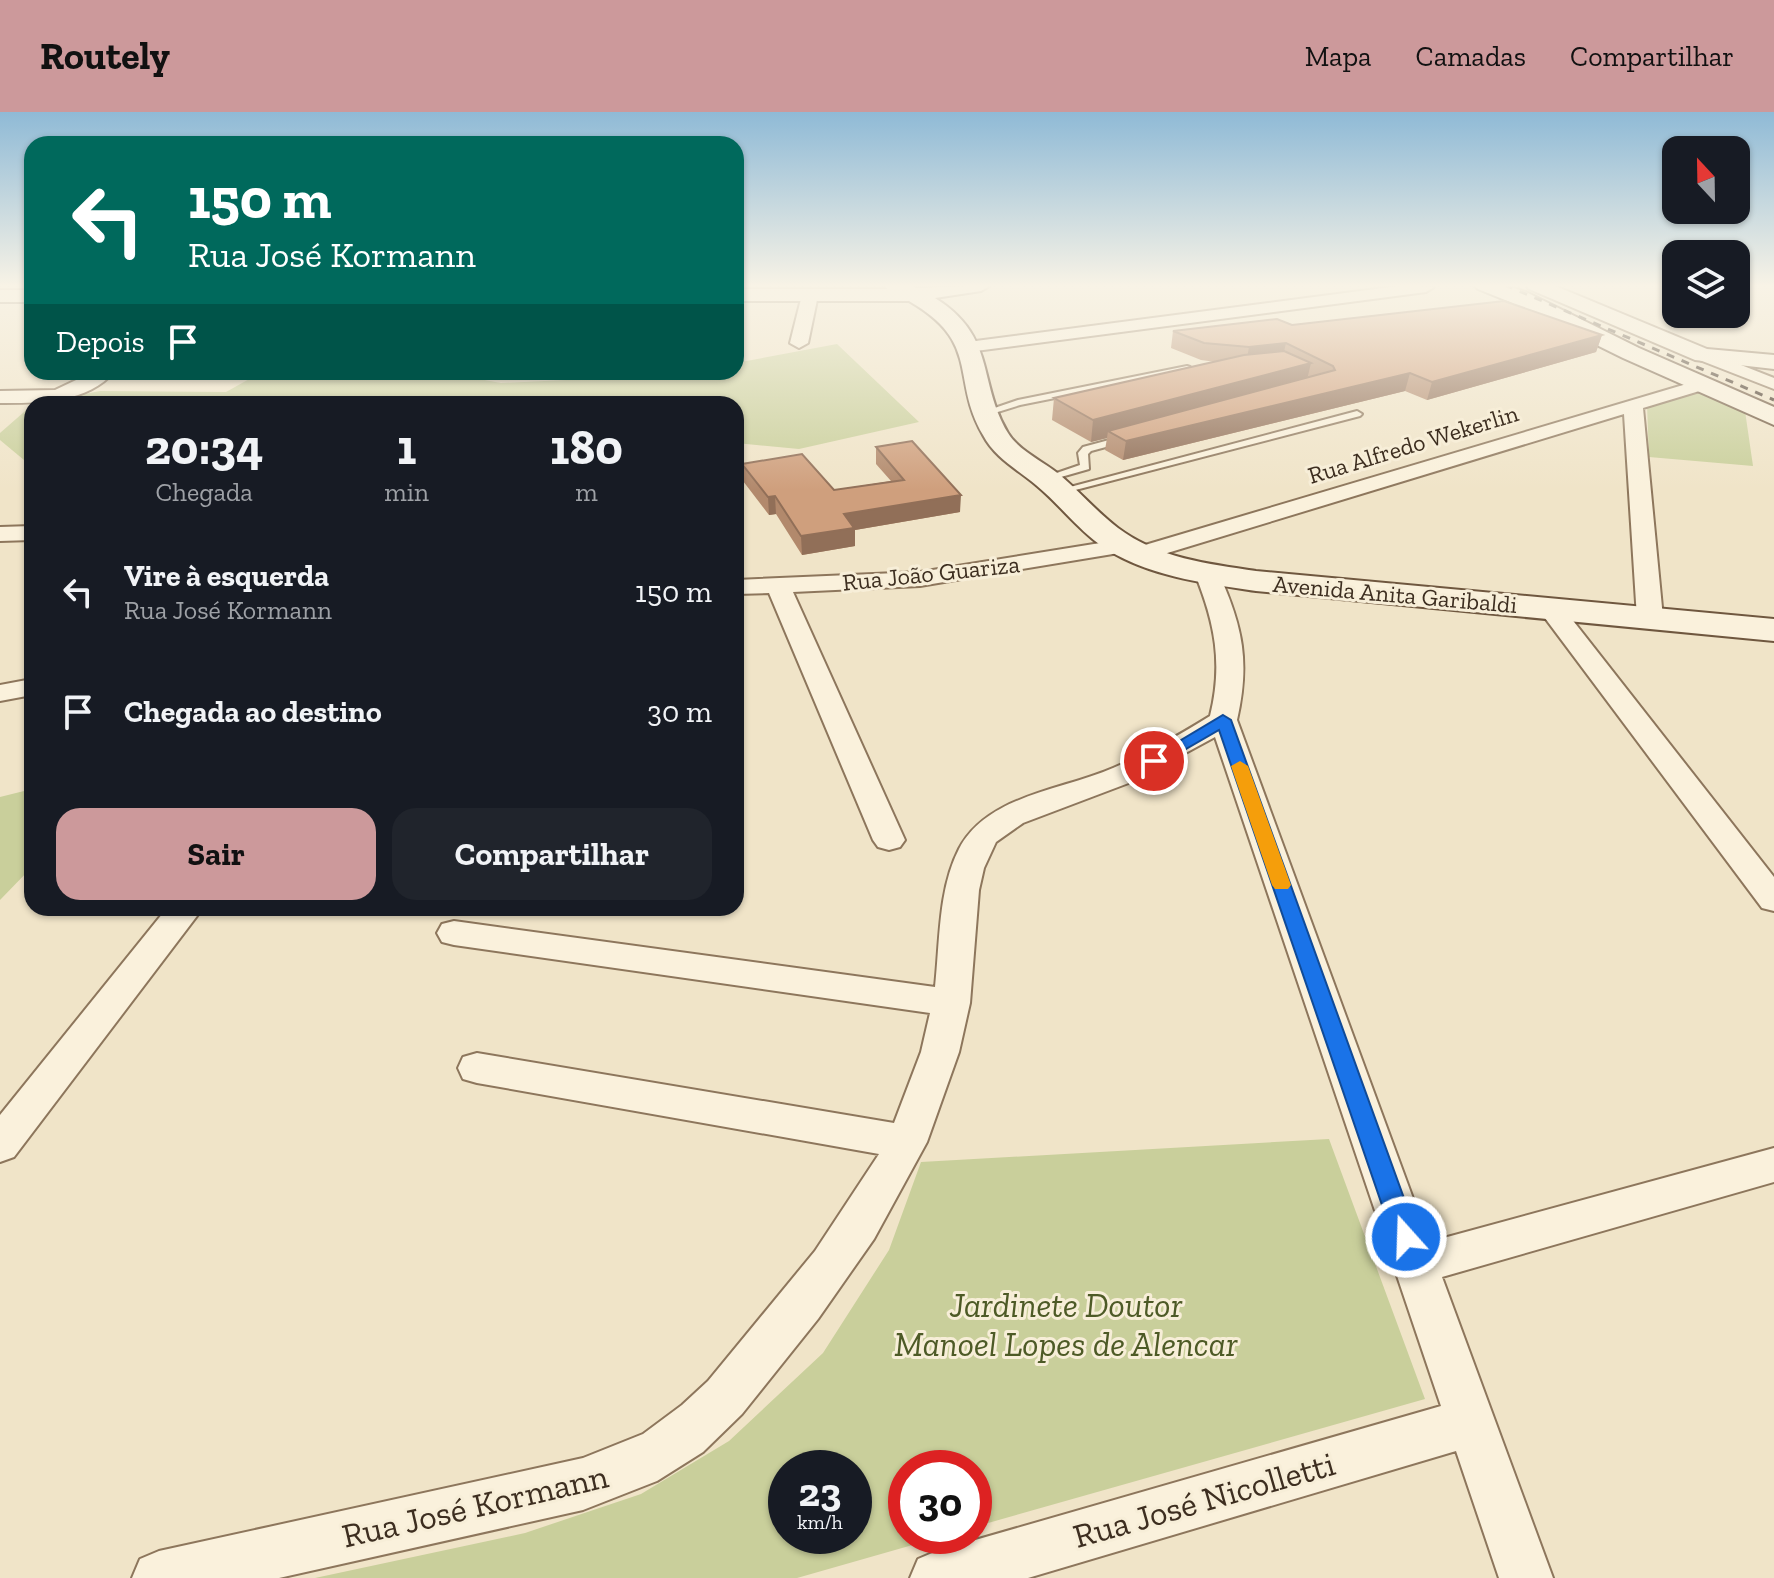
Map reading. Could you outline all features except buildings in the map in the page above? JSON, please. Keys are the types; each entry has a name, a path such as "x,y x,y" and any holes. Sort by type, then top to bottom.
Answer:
{"main road":[{"name":"Avenida Anita Garibaldi","path":"970,353 979,391 996,435 1011,452 1102,530 1133,550 1207,574 1284,584 1774,630"},
{"path":"1632,353 1774,417"}],"street":[{"path":"1699,353 1774,384"},
{"path":"1703,355 1774,362"},
{"path":"0,397 69,393 94,380"},
{"name":"Rua Alfredo Wekerlin","path":"1133,550 1700,385"},
{"path":"1633,405 1650,618"},
{"path":"0,534 24,533"},
{"name":"Rua João Guariza","path":"744,587 952,576 1133,550"},
{"path":"1207,574 1223,611 1233,652 1232,687 1223,720 1526,1578"},
{"path":"778,586 889,840"},
{"path":"1551,609 1774,900"},
{"path":"0,693 24,688"},
{"name":"Rua José Kormann","path":"159,1578 583,1484 629,1469 670,1446 702,1422 731,1392 850,1240 907,1142 934,1071 952,1003 967,867 984,835 1009,819 1154,761 1223,720"},
{"path":"0,1145 180,916"},
{"path":"454,933 952,1003"},
{"path":"477,1068 907,1142"},
{"path":"1416,1265 1774,1165"},
{"name":"Rua José Nicolletti","path":"937,1578 1471,1422"}],"lane":[{"path":"988,412 1102,385 1203,366"},
{"path":"1053,485 1357,414"},
{"path":"1053,485 1085,467 1083,453 1087,449 1131,437"}],"green space":[{"path":"787,353 847,353 919,422 799,449 744,444 744,396 74,396 100,391 226,392 248,380 484,380 501,383 744,380 744,361"},
{"path":"1696,391 1745,411 1753,466 1649,457 1647,405"},
{"path":"24,412 24,460 0,440 0,433"},
{"path":"24,791 24,875 0,900 0,797"},
{"name":"Jardinete Doutor Manoel Lopes de Alencar","path":"1329,1139 1425,1399 992,1522 992,1450 888,1450 888,1552 797,1578 315,1578 525,1533 641,1494 729,1441 823,1353 889,1250 921,1162"}],"railway":[{"path":"1665,353 1774,400"}],"slow traffic":[{"path":"1240,766 1281,885"}],"route":[{"path":"1154,761 1223,720 1406,1237"}]}
